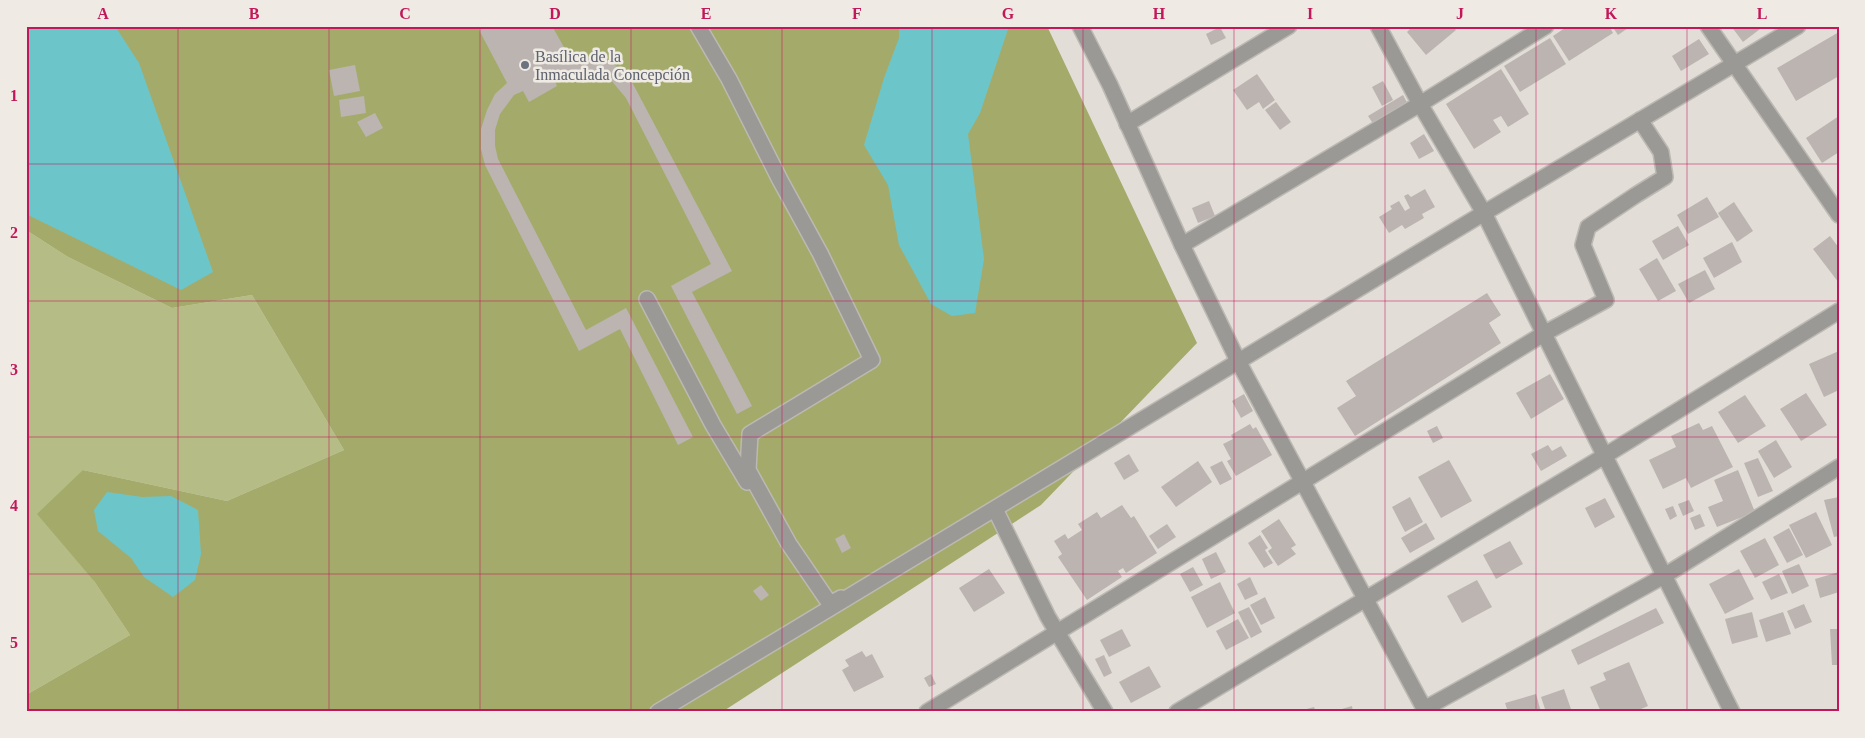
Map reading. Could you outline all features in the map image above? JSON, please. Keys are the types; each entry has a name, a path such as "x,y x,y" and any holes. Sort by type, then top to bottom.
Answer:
{"street":[{"path":"698,26 729,79 780,180 820,253 872,360 750,434 748,470 789,544 830,604 911,554 1055,472"},
{"path":"1080,26 1238,362 1425,710 1664,576 1839,466"},
{"path":"1127,124 1289,26"},
{"path":"1378,26 1420,104 1484,212 1606,454 1732,712"},
{"path":"1182,246 1420,104 1546,26"},
{"path":"1708,26 1839,214"},
{"path":"658,712 1484,212 1798,26"},
{"path":"927,712 1545,333 1606,300 1583,245 1588,227 1665,177 1661,152 1640,120"},
{"path":"647,299 713,425 822,613"},
{"path":"1178,712 1839,311"},
{"path":"994,509 1057,632 1105,712"}],"green space":[{"path":"26,26 1047,26 1197,343 1041,505 722,712 26,712 26,695 130,635 94,581 37,514 83,470 227,501 344,450 252,295 172,308 68,257 26,230"},
{"path":"26,230 68,257 172,308 252,295 344,450 227,501 83,470 94,581 130,635 26,695"}],"water":[{"path":"26,26 115,26 139,63 213,272 181,290 26,214"},
{"path":"899,26 1009,26 980,113 968,134 984,259 975,313 952,316 931,304 899,245 888,185 864,145 884,78 899,38"},
{"path":"107,492 142,497 171,496 198,510 201,554 195,580 173,597 144,577 131,558 98,531 94,510"}],"building":[{"path":"477,26 552,26 569,56 586,56 612,63 623,71 632,82 732,271 692,292 752,406 737,414 671,286 711,264 626,98 610,79 585,70 559,73 553,77 557,86 529,102 523,91 514,95 500,114 495,130 495,146 498,159 586,330 626,308 693,437 678,445 620,329 579,351 485,165 481,149 481,129 495,94 507,83"},
{"path":"1413,26 1452,26 1456,30 1426,55 1407,32"},
{"path":"1568,26 1609,26 1613,33 1569,61 1553,36"},
{"path":"1612,26 1631,26 1618,35"},
{"path":"1731,26 1764,26 1743,42"},
{"path":"1220,27 1226,38 1211,45 1206,34"},
{"path":"1839,32 1839,76 1796,101 1777,68"},
{"path":"1550,38 1566,64 1520,92 1504,66"},
{"path":"1699,39 1709,54 1681,71 1672,56"},
{"path":"355,65 360,91 334,96 329,70"},
{"path":"1501,69 1529,114 1508,127 1501,116 1493,120 1501,132 1474,149 1446,104"},
{"path":"1257,74 1275,100 1263,109 1259,102 1247,110 1233,90"},
{"path":"1383,81 1393,100 1382,106 1372,87"},
{"path":"1403,95 1410,108 1376,128 1368,116"},
{"path":"364,96 366,113 341,117 339,100"},
{"path":"1276,102 1291,122 1280,130 1265,110"},
{"path":"375,113 383,128 366,137 357,122"},
{"path":"1839,116 1839,152 1822,163 1806,138"},
{"path":"1424,134 1434,151 1419,159 1410,143"},
{"path":"1425,189 1435,207 1422,214 1424,218 1405,229 1402,225 1389,233 1379,217 1392,209 1390,206 1399,201 1405,211 1410,208 1404,196 1408,194 1411,197"},
{"path":"1707,197 1719,217 1688,234 1677,215"},
{"path":"1209,201 1215,216 1198,223 1192,208"},
{"path":"1734,202 1753,231 1737,242 1718,213"},
{"path":"1678,226 1689,245 1663,260 1652,241"},
{"path":"1830,236 1839,248 1839,283 1813,249"},
{"path":"1732,242 1742,262 1714,278 1703,258"},
{"path":"1657,258 1676,291 1658,301 1639,269"},
{"path":"1705,270 1715,289 1689,303 1678,284"},
{"path":"1487,293 1501,315 1489,323 1501,343 1355,436 1337,408 1356,396 1346,381"},
{"path":"1839,351 1839,390 1824,397 1809,364"},
{"path":"1550,374 1564,399 1531,419 1516,393"},
{"path":"1806,393 1827,425 1801,441 1780,409"},
{"path":"1244,394 1253,411 1241,418 1232,401"},
{"path":"1745,395 1766,426 1738,443 1718,412"},
{"path":"1699,423 1703,430 1712,426 1733,467 1691,488 1686,478 1663,489 1649,460 1676,447 1671,436"},
{"path":"1250,424 1253,429 1256,427 1272,455 1236,476 1227,461 1231,459 1223,444 1233,439 1231,435"},
{"path":"1437,426 1443,438 1433,443 1427,431"},
{"path":"1776,440 1792,467 1774,478 1758,451"},
{"path":"1548,445 1552,451 1561,446 1567,456 1541,471 1531,454"},
{"path":"1129,454 1139,471 1124,480 1114,463"},
{"path":"1758,458 1773,491 1758,497 1744,463"},
{"path":"1449,460 1472,501 1441,518 1418,477"},
{"path":"1198,461 1212,482 1176,507 1161,487"},
{"path":"1222,461 1232,479 1220,485 1210,467"},
{"path":"1738,470 1755,512 1717,527 1708,507 1723,501 1714,480"},
{"path":"1410,497 1423,522 1405,532 1392,507"},
{"path":"1839,497 1839,536 1834,537 1824,500"},
{"path":"1605,498 1615,517 1595,528 1585,508"},
{"path":"1689,500 1694,511 1683,516 1678,504"},
{"path":"1122,505 1131,518 1134,516 1157,553 1126,573 1123,568 1118,571 1122,577 1087,600 1058,557 1062,554 1054,541 1065,534 1068,539 1082,530 1078,524 1097,512 1101,518"},
{"path":"1673,506 1677,516 1670,520 1665,509"},
{"path":"1816,512 1832,545 1806,558 1789,525"},
{"path":"1700,514 1705,526 1695,530 1690,518"},
{"path":"1279,519 1296,545 1291,548 1296,554 1278,566 1268,551 1272,548 1261,531"},
{"path":"1426,523 1435,539 1410,553 1401,538"},
{"path":"1167,524 1176,537 1158,549 1149,536"},
{"path":"1789,528 1803,555 1787,563 1773,537"},
{"path":"844,534 851,548 842,553 835,539"},
{"path":"1260,535 1268,548 1265,550 1273,563 1264,568 1248,543"},
{"path":"1765,538 1779,565 1755,578 1740,551"},
{"path":"1510,541 1523,564 1496,579 1483,555"},
{"path":"1216,552 1226,572 1211,579 1202,559"},
{"path":"1799,564 1809,586 1792,594 1782,571"},
{"path":"1193,567 1203,585 1190,592 1180,574"},
{"path":"989,569 1005,593 974,612 959,588"},
{"path":"1739,569 1754,599 1725,614 1709,584"},
{"path":"1839,572 1839,592 1820,598 1815,579"},
{"path":"1779,574 1788,593 1771,600 1762,582"},
{"path":"1250,577 1258,594 1245,600 1237,584"},
{"path":"1477,580 1492,607 1462,623 1447,596"},
{"path":"1220,582 1235,613 1207,628 1191,597"},
{"path":"761,585 769,595 761,601 753,591"},
{"path":"1265,597 1275,618 1261,625 1250,605"},
{"path":"1804,604 1812,622 1795,629 1787,611"},
{"path":"1249,607 1262,632 1251,638 1238,612"},
{"path":"1656,608 1664,623 1578,665 1571,650"},
{"path":"1752,612 1758,637 1732,644 1725,619"},
{"path":"1783,612 1791,634 1766,642 1759,620"},
{"path":"1238,619 1249,638 1226,650 1216,631"},
{"path":"1122,629 1131,646 1109,657 1100,640"},
{"path":"1830,629 1839,629 1839,665 1832,665"},
{"path":"862,651 866,657 872,654 884,677 854,692 842,670 849,666 845,660"},
{"path":"1104,655 1112,673 1104,677 1095,659"},
{"path":"1629,662 1648,706 1634,712 1601,712 1590,687 1606,680 1603,673"},
{"path":"1149,666 1161,687 1131,703 1119,682"},
{"path":"931,674 936,684 929,687 924,678"},
{"path":"1564,689 1572,712 1546,712 1541,697"},
{"path":"1536,694 1541,712 1508,712 1505,703"},
{"path":"1352,706 1353,712 1335,712 1335,711"},
{"path":"1314,707 1316,712 1304,712 1303,710"}],"place":[{"name":"Basílica de la Inmaculada Concepción","path":"525,65"}]}
